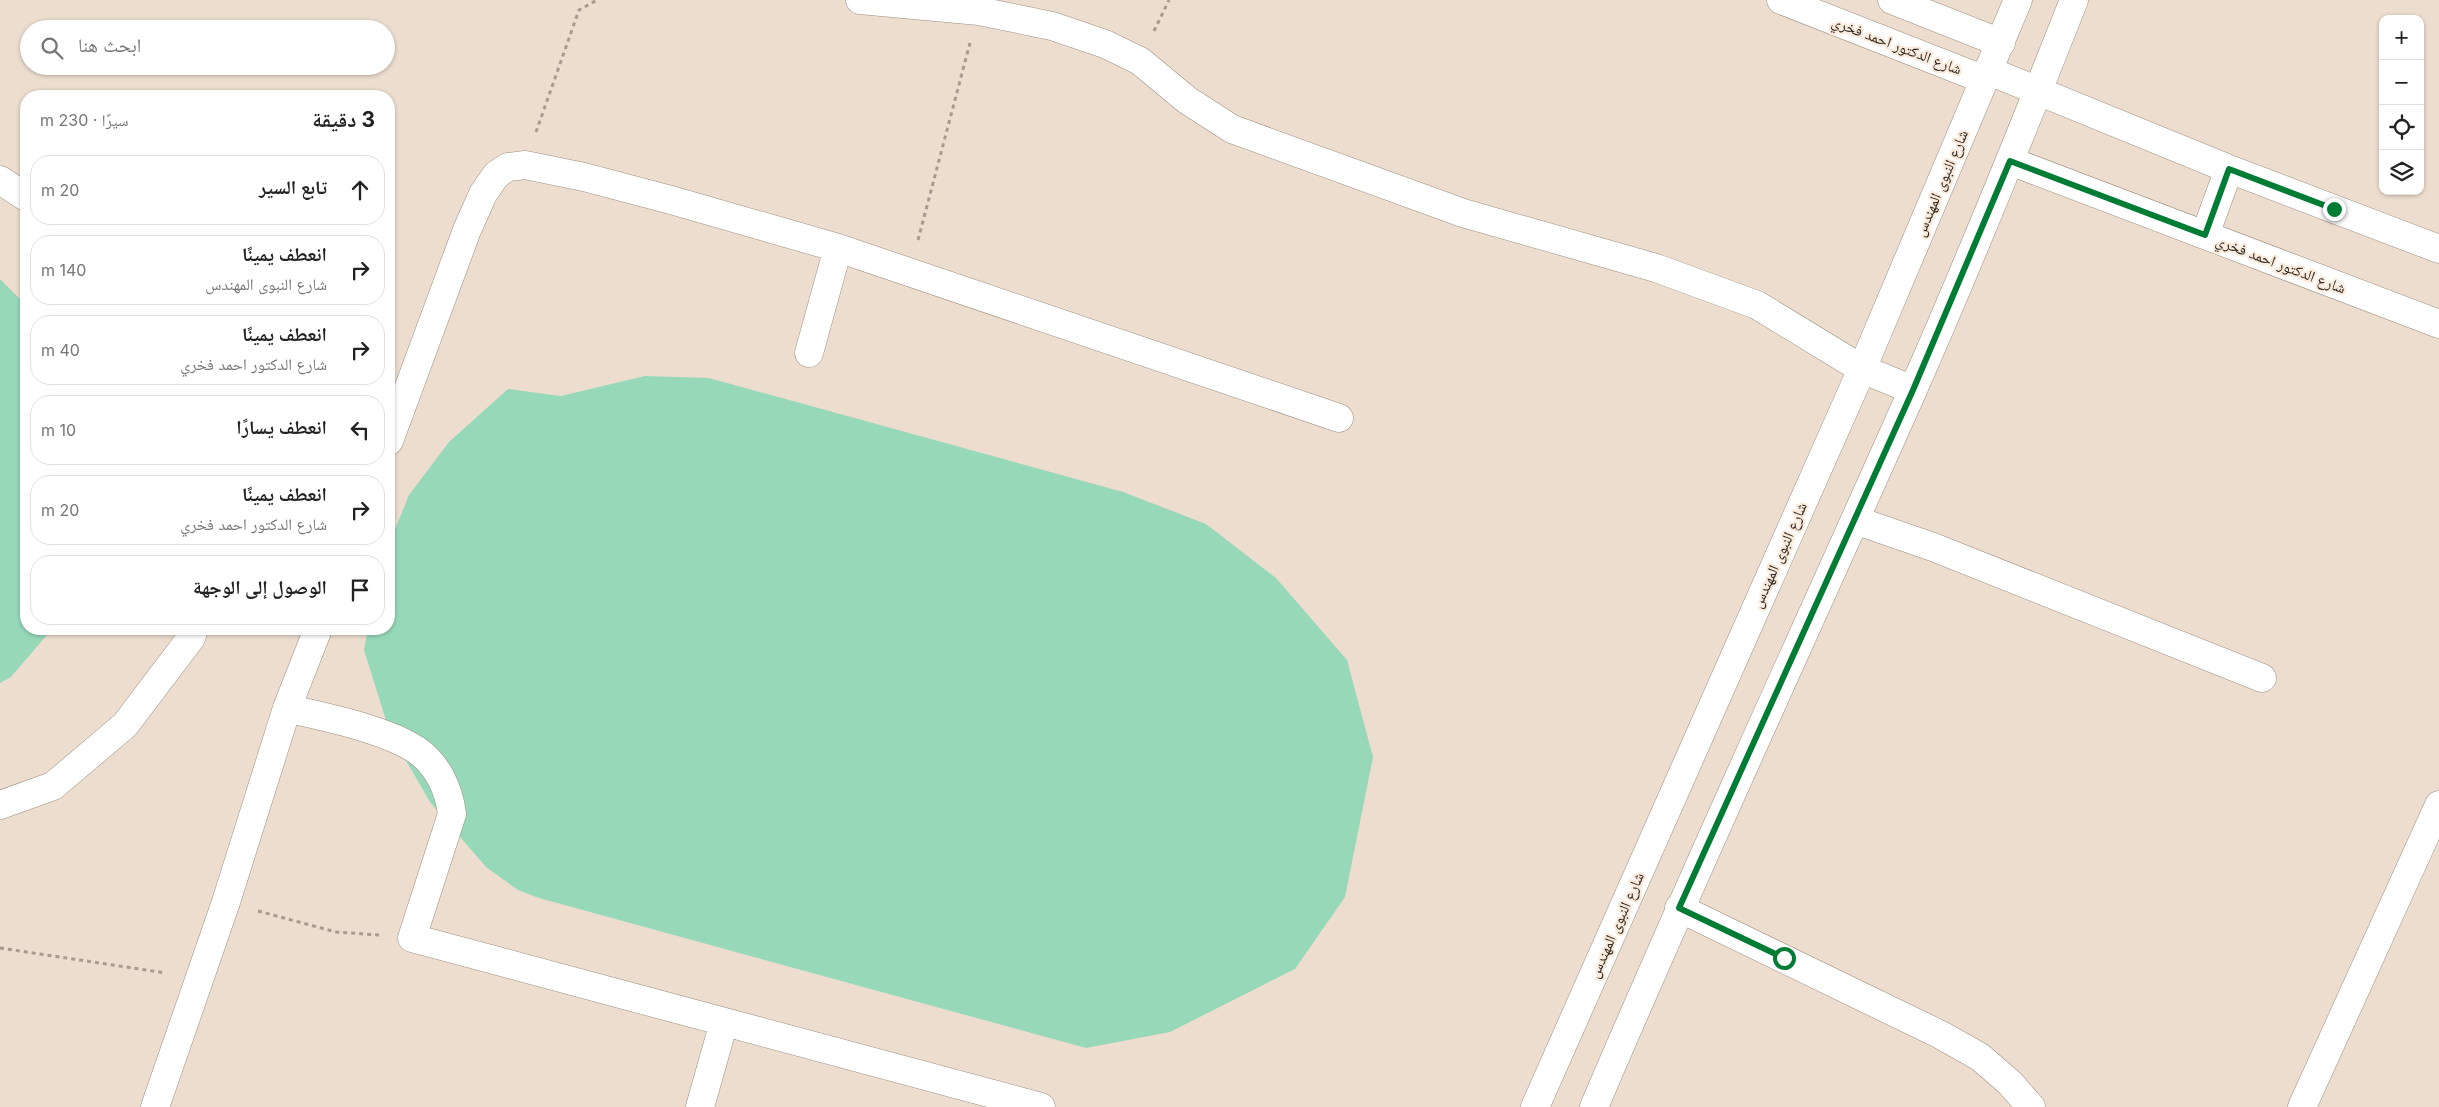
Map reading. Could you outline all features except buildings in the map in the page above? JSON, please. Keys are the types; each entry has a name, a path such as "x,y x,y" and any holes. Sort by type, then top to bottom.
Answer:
{"street":[{"path":"860,0 978,11 1052,26 1105,44 1140,61 1209,116 1232,129 1463,213 1656,268 1757,305 1862,369 1913,390"},
{"name":"شارع الدكتور احمد فخري","path":"1781,0 1987,75 2038,91"},
{"path":"1892,0 2001,43"},
{"name":"شارع النبوى المهندس","path":"1535,1107 1862,369 2018,0"},
{"path":"1594,1107 1679,908 1913,390 2010,161 2074,0"},
{"path":"2038,91 2229,169 2439,249"},
{"name":"شارع الدكتور احمد فخري","path":"2010,161 2439,324"},
{"path":"395,426 467,230 483,194 496,175 508,167 525,165 584,177 838,248 1339,418"},
{"path":"2205,235 2229,169"},
{"path":"0,180 20,193"},
{"path":"809,352 838,248"},
{"path":"1855,520 1933,547 2262,678"},
{"path":"0,805 52,786 125,725 192,635"},
{"path":"155,1107 198,978 226,902 288,708 316,635"},
{"path":"288,708 377,733 415,749 429,761 440,776 450,797 452,814 412,938 1041,1107"},
{"path":"2302,1107 2439,805"},
{"path":"1679,908 1941,1035 1980,1057 2010,1083 2031,1107"},
{"path":"700,1107 724,1022"}],"path":[{"path":"525,165 579,10 597,0"},
{"path":"910,271 978,11"},
{"path":"226,902 336,932 412,938"},
{"path":"0,948 198,978"}],"green space":[{"path":"0,279 20,299 20,635 47,635 11,677 0,683"},
{"path":"645,376 709,378 1123,492 1206,524 1276,578 1347,660 1373,757 1345,897 1295,969 1170,1032 1086,1048 539,898 518,890 486,867 430,802 390,733 364,650 367,635 395,635 395,529 409,495 449,442 508,389 561,396"}],"route":[{"path":"1784,958 1679,908 1913,390 2010,161 2205,235 2229,169 2334,209"}]}
